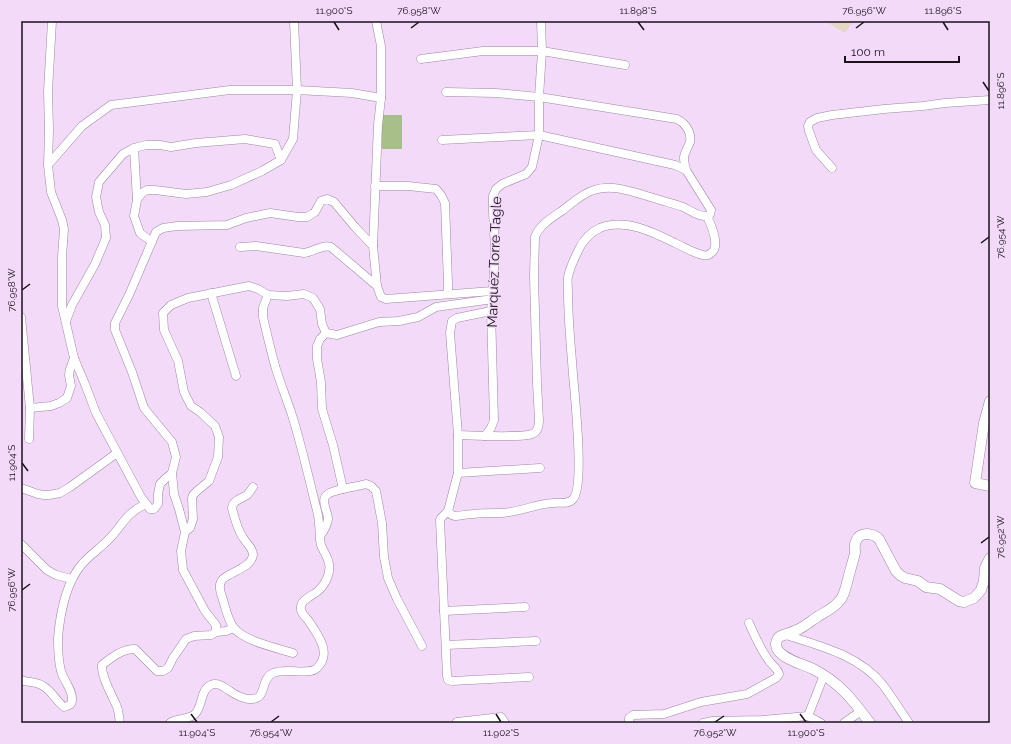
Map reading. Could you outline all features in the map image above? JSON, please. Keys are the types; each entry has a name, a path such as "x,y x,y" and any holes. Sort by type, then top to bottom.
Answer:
{"street":[{"path":"52,21 48,91 48,165 51,192 64,229 62,257 62,306 74,358 96,412 141,497 150,509 154,509 158,504 160,484 172,473"},
{"path":"137,200 142,193 147,190 186,194 206,192 231,185 262,171 281,160 293,139 297,90 294,21"},
{"path":"376,21 381,46 381,98 378,125 373,246 377,286 380,297 386,299 448,294 493,295"},
{"name":"Marquéz Torre Tagle","path":"485,436 491,428 494,420 491,311 495,250 492,211 493,196 496,189 502,184 526,174 532,166 539,135 539,97 542,51 541,21"},
{"path":"421,59 483,51 542,51 625,65"},
{"path":"48,165 82,126 111,104 230,90 297,90 352,93 381,98"},
{"path":"446,92 496,93 539,97 677,119 684,124 690,136 684,157 685,166 711,210 710,214 707,216"},
{"path":"832,168 816,150 809,131 808,126 810,122 817,118 855,111 990,100"},
{"path":"442,140 539,135 675,166 686,170"},
{"path":"66,321 72,305 95,264 106,238 105,225 99,212 96,198 99,182 123,154 134,148 146,145 170,147 196,143 245,139 275,144 281,160"},
{"path":"134,148 137,200 134,216 140,233 152,242"},
{"path":"375,186 408,186 436,189 441,195 445,203 448,294"},
{"path":"458,435 527,436 536,432 539,427 534,277 535,237 536,233 541,227 588,192 604,188 616,188 632,192 681,206 702,216 707,216"},
{"path":"216,632 216,625 205,611 183,570 181,551 185,532 174,494 172,473 176,457 172,442 144,408 116,330 115,323 129,295 156,232 163,228 177,226 227,225 246,218 270,213 307,217 314,212 321,201 328,199 334,202 373,246"},
{"path":"448,511 454,516 506,513 544,504 568,502 573,499 577,493 579,440 572,361 568,277 581,244 587,237 597,230 608,226 625,225 652,233 702,255 708,255 716,246 713,231 707,216"},
{"path":"240,247 256,246 304,253 327,245 377,286"},
{"path":"185,532 190,528 193,519 193,495 209,481 218,457 219,437 215,426 191,406 184,392 178,361 164,330 163,313 171,305 188,298 249,286 268,295 287,296 304,294 313,298 320,309 322,324 326,333"},
{"path":"210,293 236,376"},
{"path":"170,723 195,714 205,691 213,684 220,685 231,692 255,699 261,695 265,682 270,675 286,670 310,672 318,668 324,659 324,649 316,633 302,613 301,608 304,601 319,590 323,585 330,572 329,564 321,546 319,523 315,504 292,416 276,370 263,317 263,308 268,295"},
{"path":"326,333 337,335 379,322 399,322 418,317 436,307 493,295"},
{"path":"491,311 457,318 452,321 450,333 458,435 458,473 448,511 440,520 447,676 448,680 452,681 529,677"},
{"path":"21,317 30,408 29,439"},
{"path":"326,333 320,339 317,346 322,409 333,445 343,489"},
{"path":"30,408 52,406 68,398 71,386 69,375 70,368 74,358"},
{"path":"990,401 984,423 975,483 990,486"},
{"path":"21,488 44,495 60,493 117,453"},
{"path":"458,473 540,468"},
{"path":"320,536 328,520 324,505 325,497 331,492 366,484 371,486 376,491 382,523 384,557 388,578 397,600 422,646"},
{"path":"253,487 249,493 234,502 232,505 241,535 252,549 253,555 244,566 224,578 220,585 220,592 234,628 241,635 293,653"},
{"path":"21,680 38,683 45,687 64,707 69,706 72,702 69,688 60,667 58,649 61,619 72,579 82,564 114,535 125,519 135,510 146,504"},
{"path":"870,723 838,685 824,675 795,662 778,652 776,645 777,639 799,629 830,610 841,599 851,570 855,553 855,542 863,534 874,535 879,539 896,572 900,576 918,581 926,587 940,589 948,595 964,602 971,600 979,593 990,558"},
{"path":"21,544 47,570 72,579"},
{"path":"444,611 525,606"},
{"path":"630,723 629,720 634,715 664,714 701,702 747,694 776,678 779,674 778,671 769,661 749,623"},
{"path":"120,723 118,709 103,676 102,670 102,666 116,654 129,649 135,649 157,671 163,671 168,668 186,639 194,636 211,635 216,632 234,628"},
{"path":"786,635 836,652 852,659 867,669 882,684 909,723"},
{"path":"446,645 536,641"},
{"path":"808,716 824,675"},
{"path":"844,723 861,711"},
{"path":"703,723 713,721 762,720 808,716 821,723"},
{"path":"456,723 501,717 505,723"}],"shaded area":[{"path":"825,21 853,21 845,33"}],"green space":[{"path":"382,115 402,115 402,149 382,149"}]}
